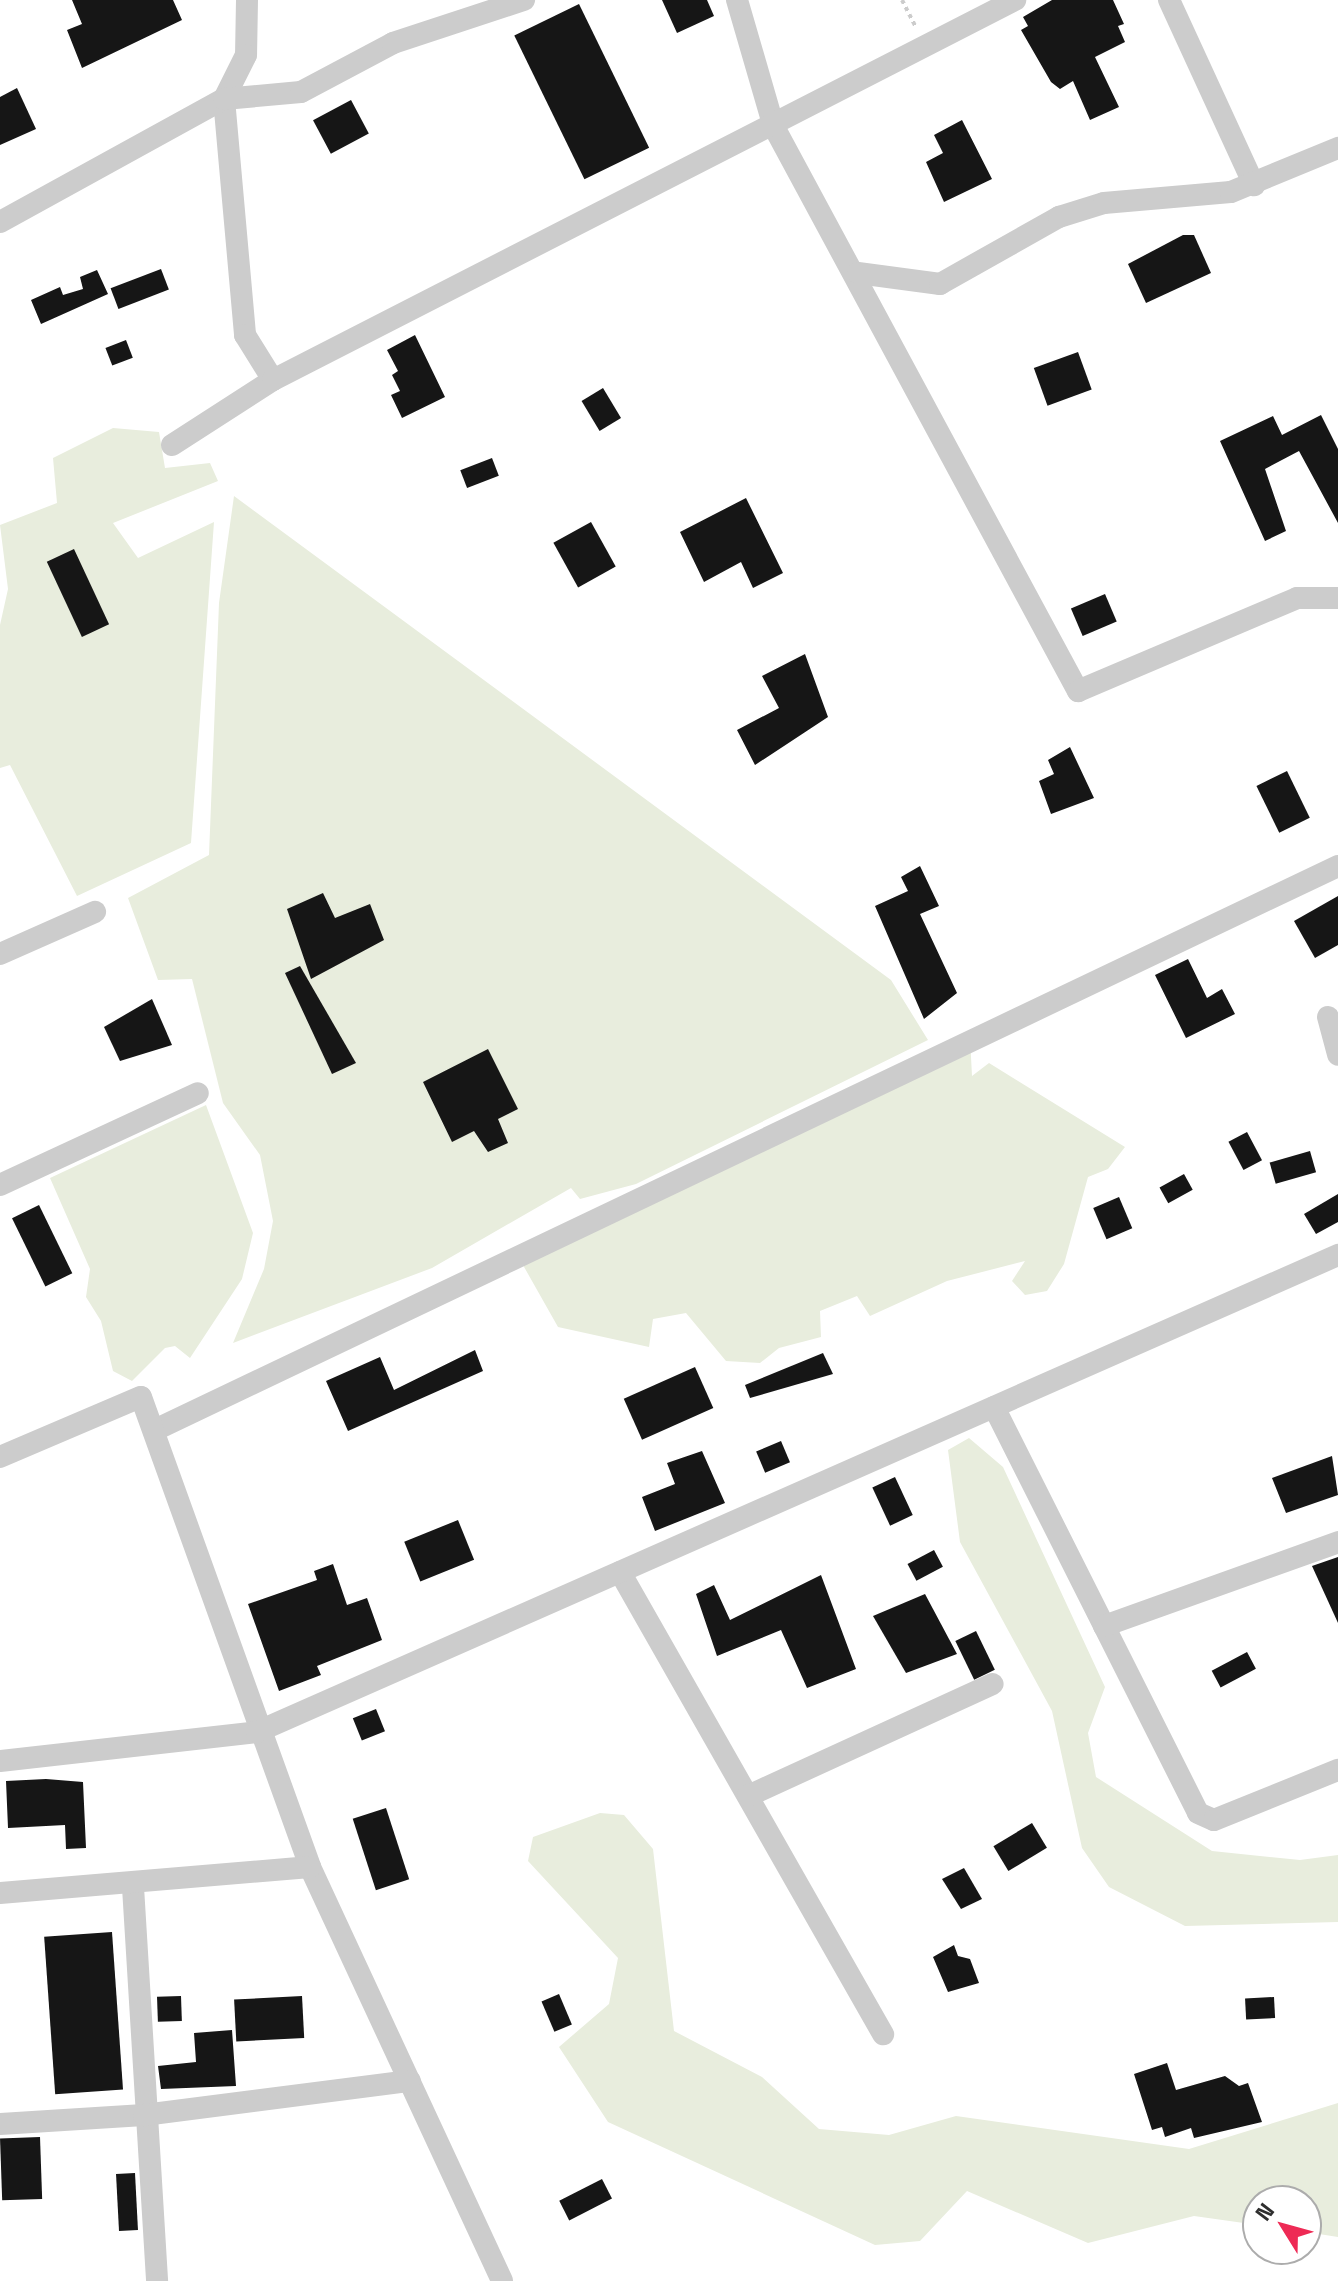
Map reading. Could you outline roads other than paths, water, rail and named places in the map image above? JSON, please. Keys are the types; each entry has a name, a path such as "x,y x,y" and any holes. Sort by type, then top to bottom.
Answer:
{"street":[{"path":"247,0 246,55 224,99 239,203 245,335 273,380"},
{"path":"0,222 224,99 301,92 393,43 524,0"},
{"path":"737,0 774,127 858,273 1078,691 1297,598 1338,598"},
{"path":"172,445 273,380 774,127 1015,0"},
{"path":"1169,0 1254,185"},
{"path":"858,273 900,284 940,284 1059,217 1104,203 1254,185 1338,148"},
{"path":"157,1429 1338,866"},
{"path":"0,954 95,912"},
{"path":"1328,1017 1338,1055"},
{"path":"0,1185 198,1093"},
{"path":"0,1761 257,1732 1338,1255"},
{"path":"0,1457 141,1397 157,1429 257,1732 310,1867 502,2281"},
{"path":"994,1407 1198,1813 1214,1820 1338,1770"},
{"path":"1104,1626 1338,1542"},
{"path":"620,1572 883,2034"},
{"path":"748,1796 993,1684"},
{"path":"0,1893 133,1887 310,1867"},
{"path":"133,1887 144,2115 157,2281"},
{"path":"0,2124 144,2115 410,2081"}]}
